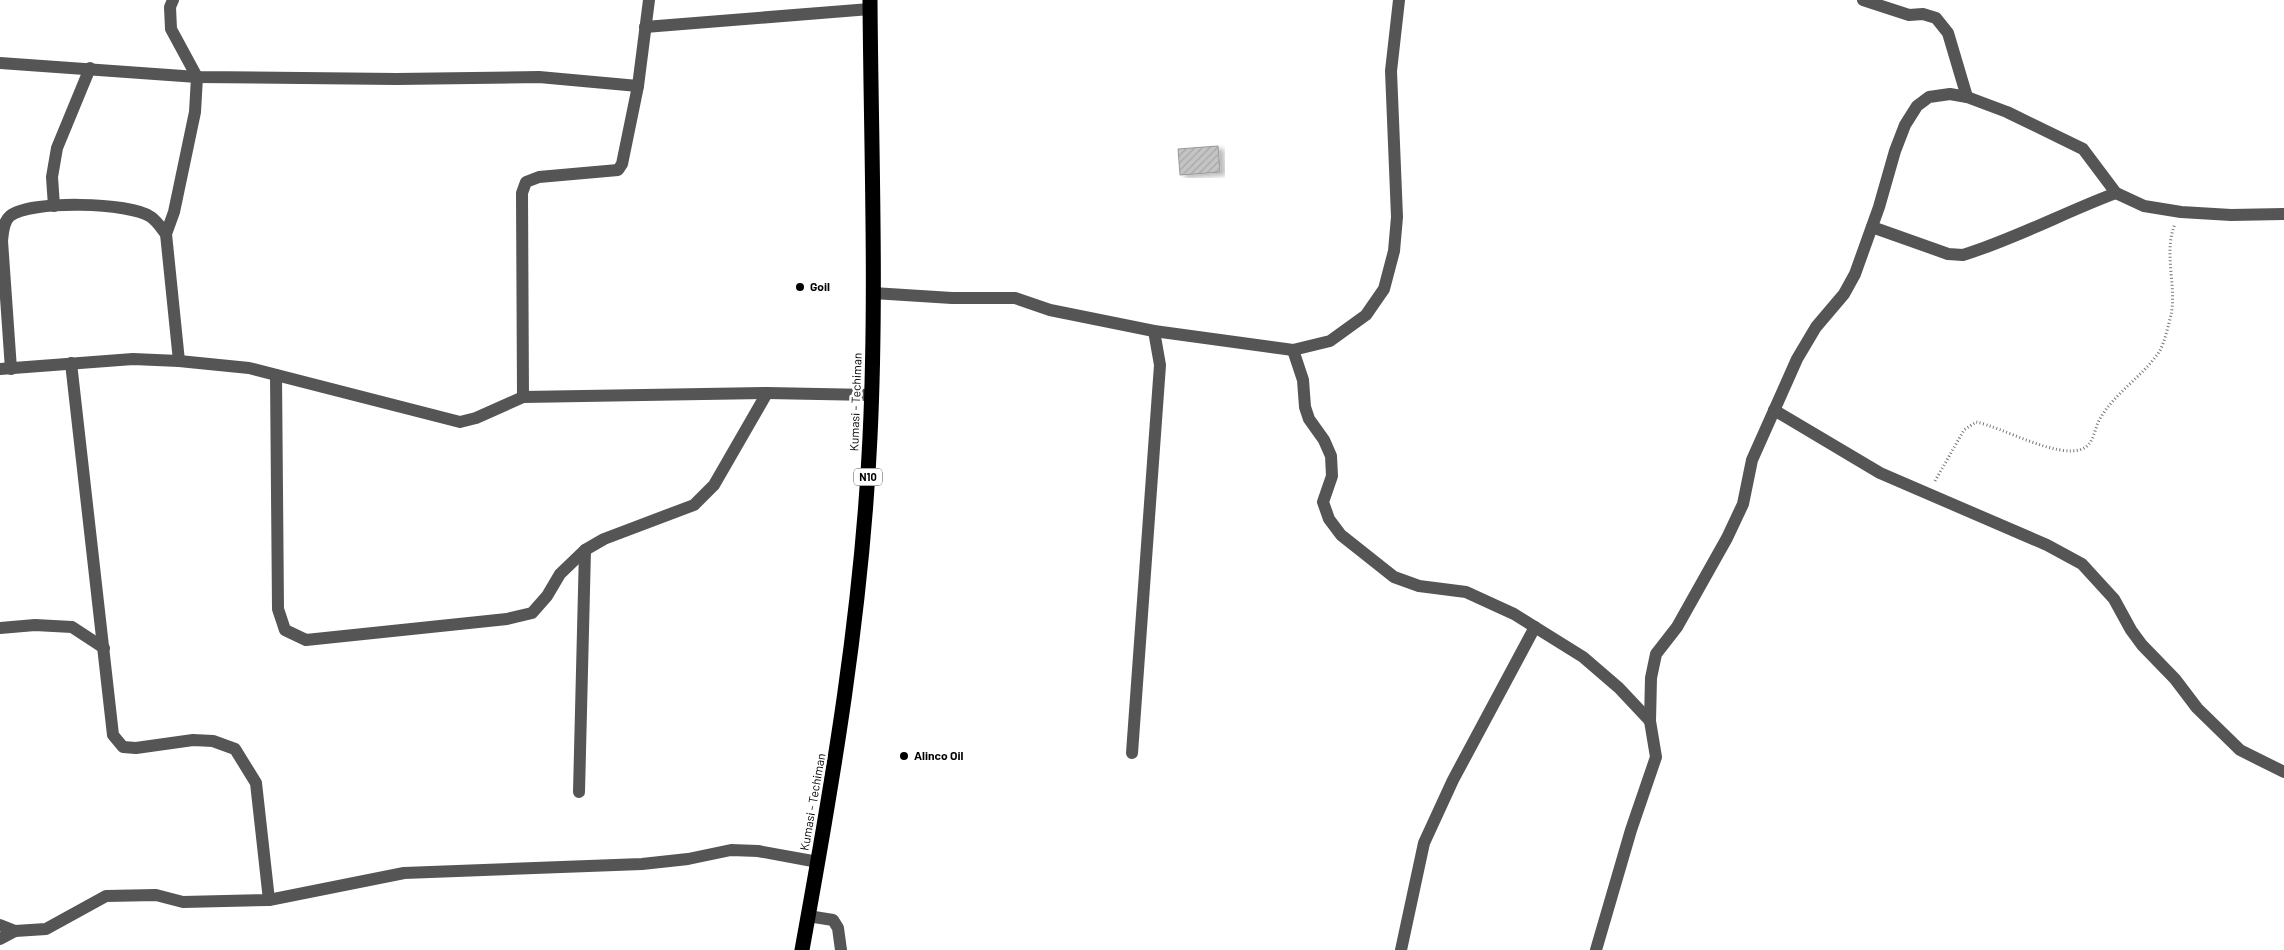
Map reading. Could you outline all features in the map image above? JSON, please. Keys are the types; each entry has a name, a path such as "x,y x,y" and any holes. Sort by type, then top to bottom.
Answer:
{"highway":[{"name":"Kumasi - Techiman","path":"802,950 840,736 856,618 866,498 873,293 870,5"}],"street":[{"path":"523,397 522,193 526,182 540,177 618,170 622,164 638,86 648,0"},
{"path":"873,293 952,298 1015,298 1050,310 1154,331 1293,350 1330,341 1366,315 1384,289 1394,251 1397,217 1391,71 1399,0"},
{"path":"1863,0 1909,15 1922,14 1936,18 1948,32 1967,97"},
{"path":"170,2 170,29 196,77 195,112 174,212 166,234 179,361"},
{"path":"645,27 870,5"},
{"path":"0,63 196,77 398,79 539,77 638,86"},
{"path":"54,206 52,177 57,148 90,68"},
{"path":"1596,950 1631,830 1656,757 1650,721 1651,678 1656,654 1676,627 1727,538 1743,504 1752,460 1797,359 1816,327 1848,287 1864,253 1895,151 1905,125 1917,106 1929,97 1950,94 1967,97 2007,112 2083,149 2116,194 2144,206 2180,212 2231,215 2284,214"},
{"path":"1872,227 1948,254 1963,255 2053,221 2080,207 2116,194"},
{"path":"166,234 151,217 128,208 54,206 16,213 9,217 3,228 2,242 5,369 133,359 179,361 249,368 460,422 476,418 523,397 766,393 871,395"},
{"path":"1132,753 1160,365 1154,331"},
{"path":"1293,350 1303,380 1305,407 1309,419 1324,440 1331,456 1332,476 1324,502 1329,519 1341,535 1394,577 1419,586 1466,592 1514,614 1584,657 1619,688 1650,721"},
{"path":"71,363 104,648 112,735 123,747 136,748 193,740 213,741 235,749 256,783 270,900"},
{"path":"276,375 278,609 285,630 306,640 507,619 532,613 547,596 560,574 585,550 604,539 694,505 714,485 766,393"},
{"path":"1774,410 1880,473 2047,545 2082,564 2114,598 2131,630 2142,645 2176,679 2196,708 2240,750 2284,772"},
{"path":"578,792 585,550"},
{"path":"0,628 35,625 72,628 104,648"},
{"path":"1401,950 1424,843 1453,780 1535,627"},
{"path":"0,939 15,931 46,929 106,896 156,895 184,902 270,900 404,873 642,864 688,859 731,850 758,852 818,862"},
{"path":"808,916 833,920 838,928 841,950"},
{"path":"0,925 15,931"}],"path":[{"path":"1927,493 1964,430 1976,422 2060,450 2082,449 2091,442 2099,419 2107,408 2139,377 2160,350 2171,313 2173,229 2180,212"}],"building":[{"path":"1218,146 1220,172 1180,175 1178,149"}],"place":[{"name":"Goil","path":"800,287"},
{"name":"Alinco Oil","path":"904,756"}]}
